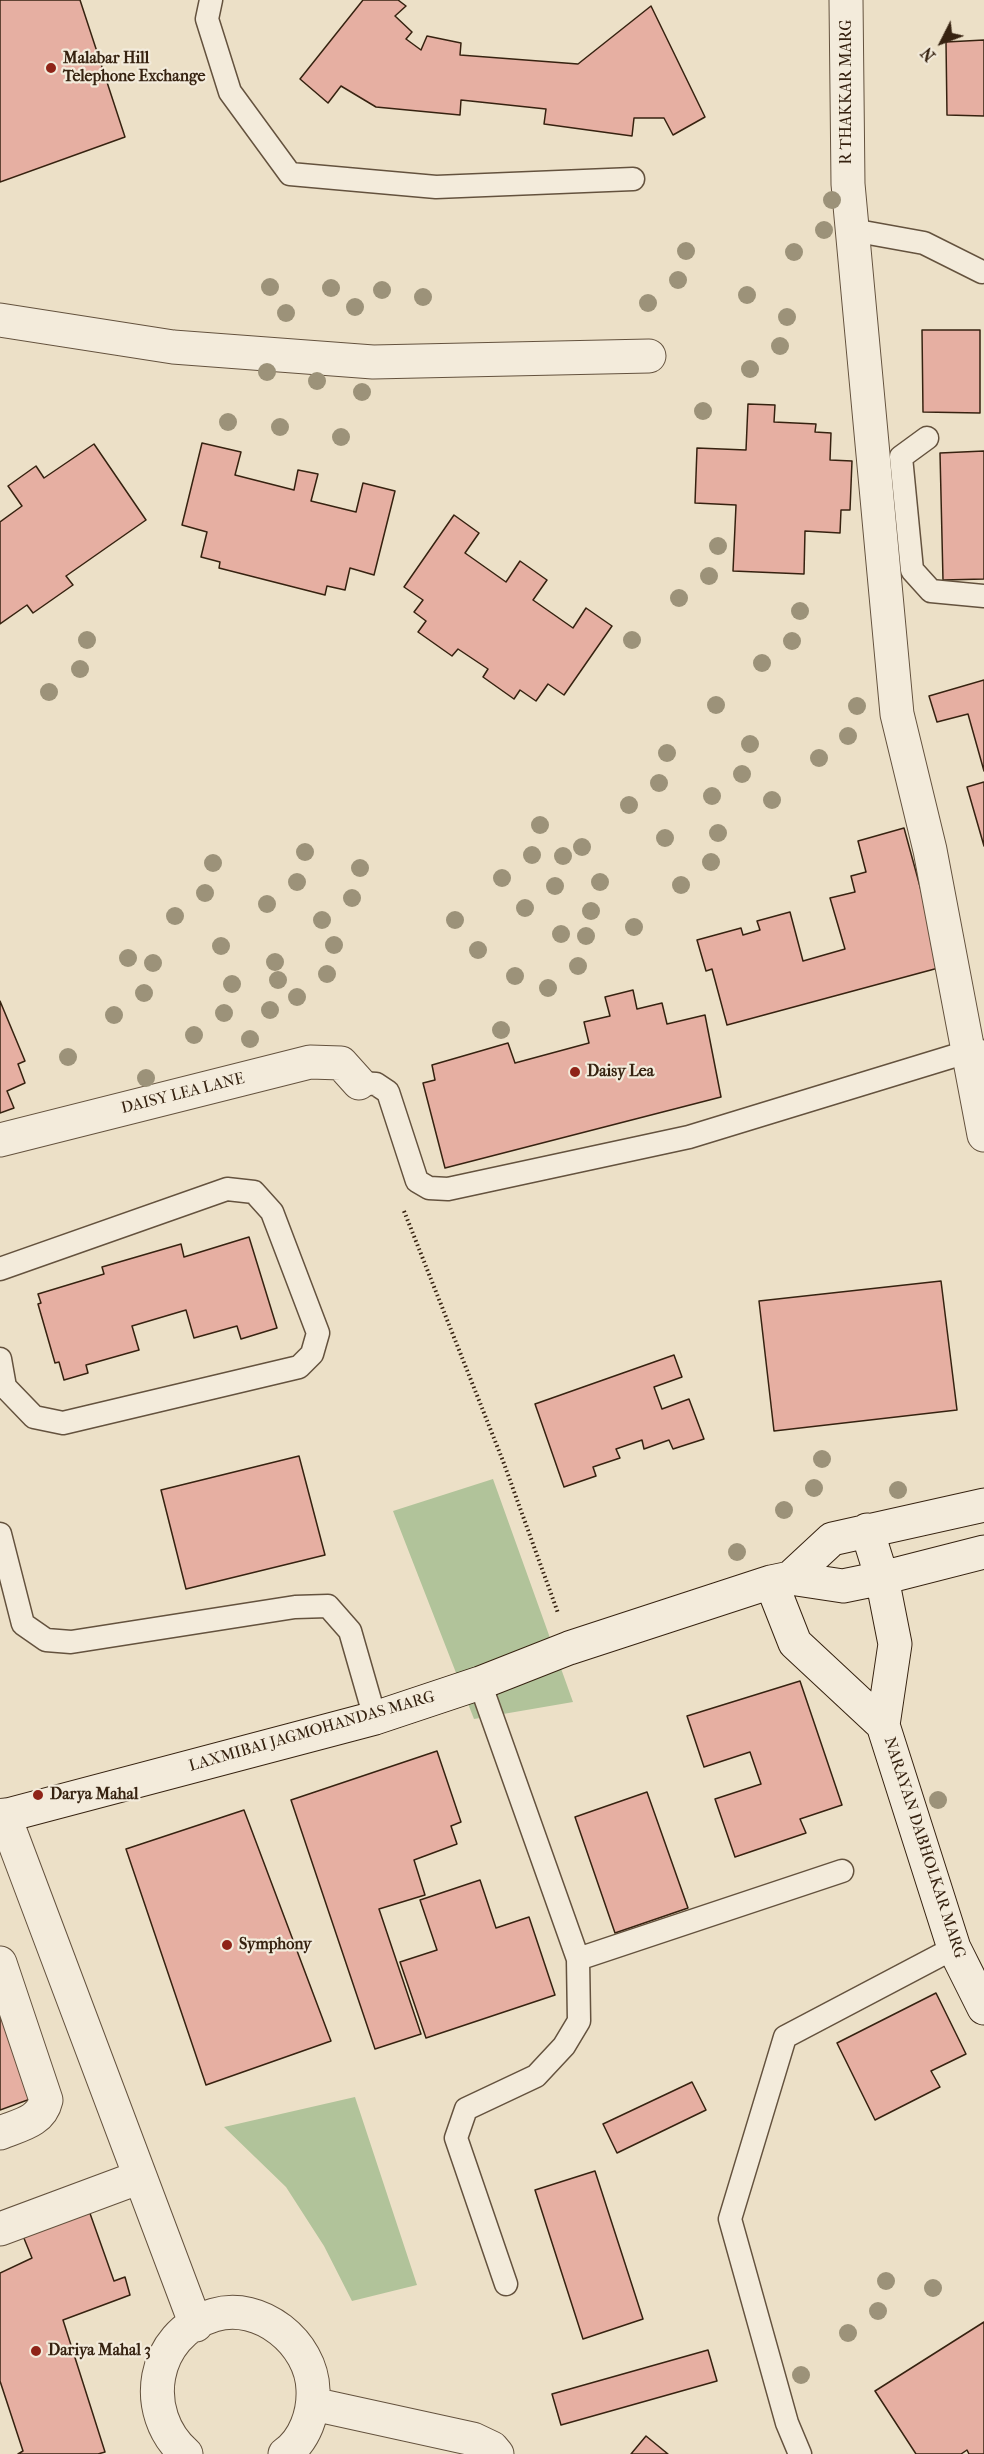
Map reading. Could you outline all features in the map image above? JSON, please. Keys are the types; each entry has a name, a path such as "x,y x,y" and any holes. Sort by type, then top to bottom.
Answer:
{"street":[{"name":"R THAKKAR MARG","path":"846,0 848,184 897,714 975,1051 984,1135"},
{"path":"0,320 173,347 373,362 650,356"},
{"name":"DAISY LEA LANE","path":"0,1140 310,1062 341,1063 360,1083"},
{"name":"LAXMIBAI JAGMOHANDAS MARG","path":"2,1816 375,1718 480,1683 569,1648 780,1580 831,1539 984,1505"},
{"path":"867,1530 882,1578 895,1644 883,1725"},
{"name":"LAXMIBAI JAGMOHANDAS MARG","path":"780,1580 843,1586 984,1552"},
{"name":"NARAYAN DABHOLKAR MARG","path":"780,1580 795,1643 883,1725 954,1948 984,2008"},
{"path":"2,1816 196,2325"},
{"path":"0,1963 46,2100 44,2109 34,2120 0,2133"},
{"path":"0,2229 140,2177"},
{"path":"178,2451 159,2416 156,2385 165,2355 185,2331 214,2315 238,2314 264,2319 287,2333 303,2354 313,2378 313,2404 306,2429 291,2450 285,2454"},
{"path":"313,2404 473,2439 492,2448 497,2454"}],"lane":[{"path":"211,0 207,19 230,92 290,174 436,187 633,179"},
{"path":"852,230 924,243 983,274"},
{"path":"927,438 901,457 912,570 932,591 984,596"},
{"path":"360,1083 376,1084 388,1092 417,1181 429,1188 448,1188 689,1137 975,1051"},
{"path":"0,1269 227,1189 254,1192 272,1212 318,1333 312,1354 299,1367 63,1423 34,1417 6,1386 0,1359"},
{"path":"0,1534 23,1624 46,1640 71,1642 296,1607 328,1606 350,1631 375,1718"},
{"path":"480,1683 578,1959 579,2021 564,2046 536,2076 466,2109 456,2139 506,2284"},
{"path":"578,1959 842,1871"},
{"path":"800,2454 787,2423 730,2219 785,2037 954,1948"}],"path":[{"path":"404,1210 552,1595"}],"green space":[{"path":"493,1479 573,1702 474,1719 393,1511"},
{"path":"355,2097 417,2285 352,2301 324,2246 286,2187 224,2127"}],"building":[{"name":"Malabar Hill Telephone Exchange","path":"0,0 80,0 125,137 0,182"},
{"path":"363,0 398,0 406,6 395,16 412,32 406,39 421,50 427,36 461,43 460,55 578,64 651,6 705,117 673,135 664,118 634,118 632,136 544,124 546,109 461,100 460,115 376,107 341,86 328,103 300,79"},
{"path":"984,40 984,116 947,115 946,42"},
{"path":"922,330 980,330 980,413 923,412"},
{"path":"748,404 775,405 774,422 816,424 815,432 831,433 830,460 852,461 850,510 841,510 840,533 805,531 804,574 733,571 736,505 695,503 697,448 746,450"},
{"path":"202,443 241,452 235,475 294,490 298,470 318,474 311,501 356,512 363,483 395,491 374,575 350,568 345,590 327,586 325,595 219,568 220,562 201,557 207,532 182,525"},
{"path":"94,444 146,520 66,576 73,585 33,613 27,605 0,624 0,522 22,506 8,486 36,466 44,478"},
{"path":"984,451 984,579 943,580 940,453"},
{"path":"454,515 479,533 465,553 506,582 520,561 547,580 533,600 573,628 586,608 612,626 564,695 548,684 536,701 520,690 514,699 483,677 488,669 458,649 452,656 418,632 426,621 414,612 423,600 404,587"},
{"path":"984,680 984,771 968,714 937,722 929,696"},
{"path":"984,782 984,846 967,787"},
{"path":"904,828 942,967 727,1025 712,969 706,971 697,940 741,928 743,935 760,930 757,921 790,912 803,961 845,949 830,898 855,892 851,876 866,872 858,841"},
{"name":"Daisy Lea","path":"633,990 637,1009 662,1003 667,1024 705,1015 721,1097 445,1168 423,1083 435,1080 432,1065 508,1043 515,1063 589,1043 584,1022 610,1016 605,997"},
{"path":"0,1001 25,1061 18,1064 25,1083 7,1091 14,1108 0,1113"},
{"path":"249,1237 277,1328 241,1339 237,1326 194,1338 186,1310 132,1326 139,1350 86,1365 88,1373 64,1380 59,1362 55,1363 38,1304 41,1303 38,1294 104,1274 102,1267 181,1244 184,1257"},
{"path":"941,1281 957,1410 774,1431 759,1301"},
{"path":"674,1355 682,1377 654,1387 662,1409 689,1399 704,1439 673,1449 669,1440 644,1449 642,1440 616,1449 620,1458 593,1467 596,1476 564,1487 535,1404"},
{"path":"299,1456 325,1555 186,1589 161,1490"},
{"path":"800,1681 842,1805 800,1819 806,1833 735,1857 715,1799 761,1784 750,1752 704,1767 687,1716"},
{"path":"437,1751 461,1822 451,1826 457,1844 414,1860 425,1895 379,1909 421,2034 375,2049 291,1800"},
{"path":"647,1792 688,1908 615,1933 575,1817"},
{"name":"Symphony","path":"244,1810 331,2041 206,2085 126,1849"},
{"path":"480,1880 496,1928 529,1917 555,1995 426,2038 400,1962 437,1950 420,1900"},
{"path":"936,1993 966,2054 931,2071 940,2087 875,2120 837,2043"},
{"path":"0,2010 33,2098 0,2110"},
{"path":"692,2082 706,2110 617,2153 603,2124"},
{"path":"595,2171 643,2319 583,2339 535,2190"},
{"name":"Dariya Mahal 3","path":"87,2205 114,2281 125,2277 130,2295 63,2320 105,2452 98,2454 18,2454 23,2451 0,2381 0,2273 32,2258 21,2231"},
{"path":"984,2322 984,2454 969,2454 967,2450 961,2454 916,2454 875,2391"},
{"path":"708,2350 717,2381 561,2425 552,2394"},
{"path":"646,2436 668,2454 631,2454"}],"place":[{"name":"Malabar Hill Telephone Exchange","path":"51,68"},
{"name":"Daisy Lea","path":"575,1072"},
{"name":"Darya Mahal","path":"38,1795"},
{"name":"Symphony","path":"227,1945"},
{"name":"Dariya Mahal 3","path":"36,2351"}]}
